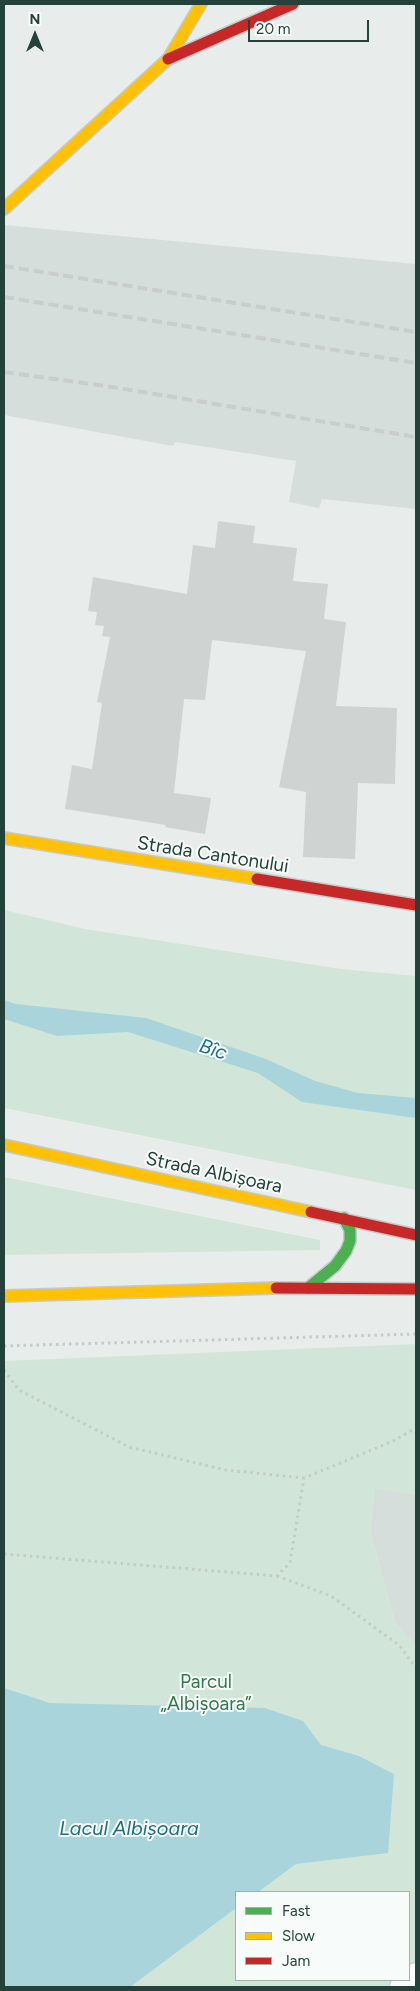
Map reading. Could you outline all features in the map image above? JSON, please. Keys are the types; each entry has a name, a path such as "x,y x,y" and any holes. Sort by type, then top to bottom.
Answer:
{"main road":[{"path":"4,209 158,69 168,58 201,4"},
{"path":"168,58 293,4"},
{"name":"Strada Cantonului","path":"4,838 416,906"},
{"name":"Strada Albișoara","path":"4,1145 416,1235"},
{"path":"308,1288 335,1266 346,1251 350,1241 350,1230 344,1218"},
{"path":"4,1296 308,1288 416,1289"}],"path":[{"path":"4,1346 416,1334"},
{"path":"4,1370 20,1390 129,1447 226,1470 304,1478 393,1441 416,1428"},
{"path":"277,1576 290,1563 304,1478"},
{"path":"4,1554 277,1576 331,1596 399,1645 416,1668"}],"shaded area":[{"path":"4,225 416,264 416,509 322,499 319,508 289,502 296,461 175,442 173,446 4,415"},
{"path":"375,1488 416,1495 416,1647 395,1623 370,1531"}],"green space":[{"path":"4,910 85,929 341,969 416,976 416,1190 4,1108"},
{"path":"4,1177 320,1240 320,1250 4,1255"},
{"name":"Parcul „Albișoara”","path":"416,1344 416,1495 375,1489 370,1531 395,1623 416,1647 416,1970 410,1975 410,1891 235,1891 235,1981 403,1981 395,1987 4,1987 4,1361"}],"water":[{"name":"Bîc","path":"4,1000 16,1004 146,1018 266,1059 315,1081 358,1093 416,1098 416,1118 302,1102 258,1073 128,1032 57,1036 4,1019"},
{"name":"Lacul Albișoara","path":"4,1688 50,1703 265,1708 303,1721 321,1745 359,1756 394,1774 388,1853 296,1864 259,1891 235,1891 235,1909 130,1987 4,1987"}],"building":[{"path":"218,521 255,526 253,543 297,548 293,581 328,584 324,619 346,622 336,706 397,708 395,784 358,783 355,859 303,857 306,792 279,787 306,651 212,640 205,700 184,699 174,793 211,798 205,834 165,827 166,825 65,809 72,765 92,769 102,703 97,702 110,637 102,636 104,626 95,625 97,612 88,611 93,577 187,594 193,545 215,548"}],"railway":[{"path":"4,266 416,332"},
{"path":"4,297 416,363"},
{"path":"4,372 112,387 416,437"}],"traffic: fast":[{"path":"308,1288 335,1266 346,1251 350,1241 350,1230 344,1218"}],"traffic: slow":[{"path":"4,209 168,59 201,4"},
{"path":"4,838 257,879"},
{"path":"4,1145 311,1212"},
{"path":"4,1296 276,1288"}],"traffic: jam":[{"path":"168,59 293,4"},
{"path":"257,879 416,905"},
{"path":"311,1212 416,1235"},
{"path":"276,1288 416,1289"}]}
